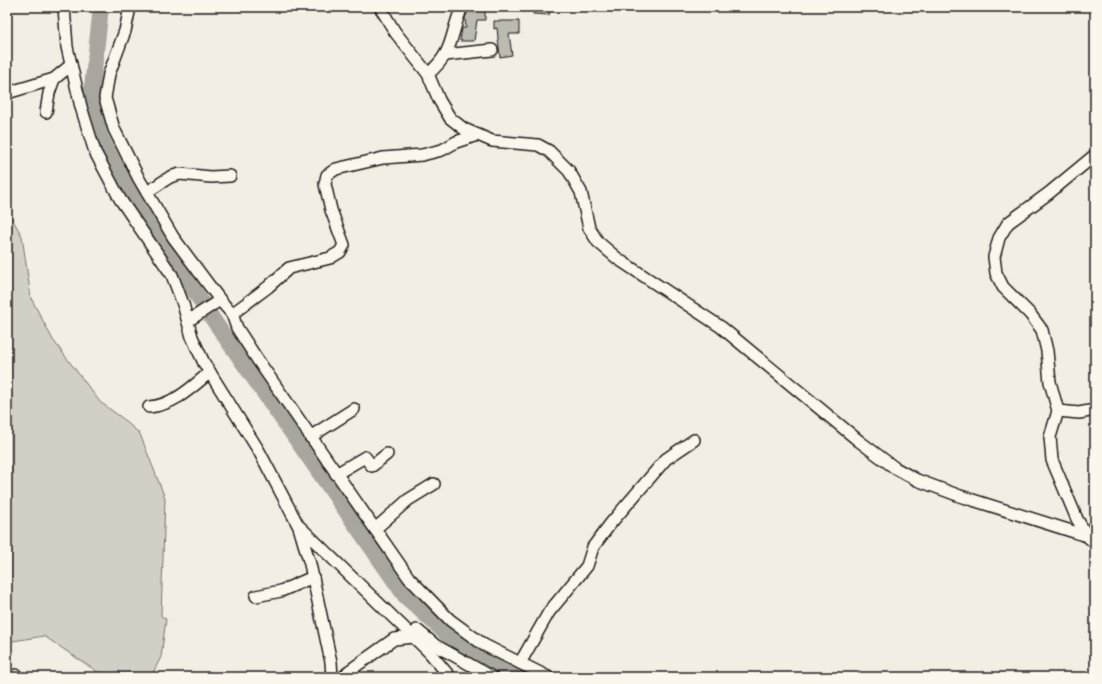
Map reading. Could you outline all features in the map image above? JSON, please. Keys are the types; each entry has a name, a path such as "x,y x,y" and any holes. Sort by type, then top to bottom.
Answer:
{"street":[{"path":"64,7 67,47 71,66 95,152 120,199 172,274 193,318 192,337 210,372 259,451 299,527 313,577 331,662 332,677"},
{"path":"130,7 125,31 109,74 106,98 114,129 147,192 173,236 216,303 232,314 237,328 310,437 409,578 450,620 484,645 548,677"},
{"path":"380,7 395,32 428,74 439,100 450,118 464,129 492,141 538,145 549,151 569,171 581,192 589,228 598,242 618,259 721,327 859,441 895,468 917,480 960,496 1091,540"},
{"path":"428,74 441,62 445,55 450,45 462,7"},
{"path":"445,55 492,50"},
{"path":"7,93 54,79 71,66"},
{"path":"46,112 48,93 54,79"},
{"path":"232,314 268,287 289,268 330,258 340,252 344,245 331,210 324,184 327,175 336,169 382,158 422,155 442,150 456,142 477,135"},
{"path":"1091,540 1077,519 1052,460 1050,437 1058,411 1050,382 1047,351 1042,330 1030,314 1003,287 996,273 994,257 999,238 1008,223 1049,193 1095,155"},
{"path":"147,192 170,177 180,174 211,177 230,176"},
{"path":"193,318 216,303"},
{"path":"149,407 160,406 182,395 210,372"},
{"path":"310,437 354,409"},
{"path":"1058,411 1079,413 1095,410"},
{"path":"520,663 549,612 586,566 593,547 611,523 666,459 694,440"},
{"path":"336,474 365,457 372,466 387,454"},
{"path":"375,529 408,500 434,484"},
{"path":"299,527 414,637 450,677"},
{"path":"256,596 281,591 313,577"},
{"path":"377,601 391,609 435,646 492,677"},
{"path":"344,677 394,639 414,637"}],"shaded area":[{"path":"7,210 22,236 31,298 53,340 100,402 122,418 140,434 165,498 161,616 166,619 161,657 151,677 105,677 44,636 7,642"}],"building":[{"path":"534,7 551,7 549,15 533,14"},
{"path":"485,10 485,20 477,20 474,41 460,41 462,28 466,28 465,18 468,11"},
{"path":"494,21 519,21 519,34 509,34 512,55 500,57 497,28 494,29"}],"waterway":[{"path":"101,7 91,96 101,138 127,188 212,318 405,596 461,647 519,677"}]}
